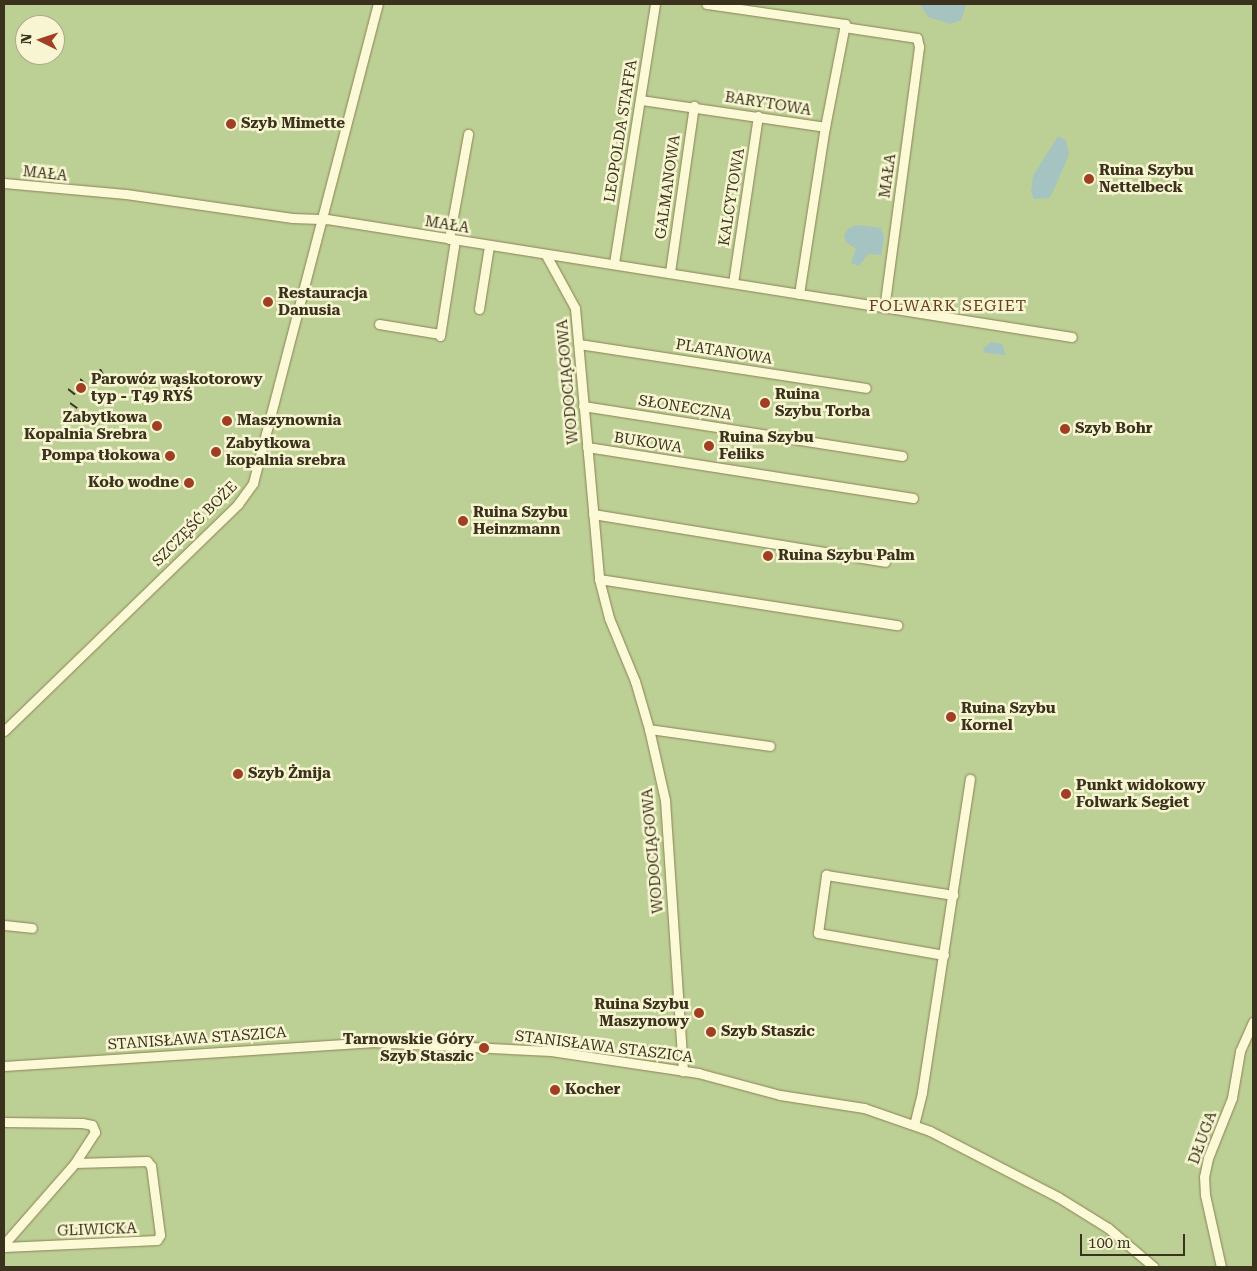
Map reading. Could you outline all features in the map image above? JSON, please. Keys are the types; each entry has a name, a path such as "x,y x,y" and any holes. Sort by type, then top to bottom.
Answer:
{"street":[{"path":"322,220 378,4"},
{"name":"LEOPOLDA STAFFA","path":"614,263 655,4"},
{"path":"706,4 845,24 844,27"},
{"name":"MAŁA","path":"844,27 917,38 919,47 884,308"},
{"name":"BARYTOWA","path":"641,100 825,126 844,27"},
{"name":"GALMANOWA","path":"670,272 694,106"},
{"name":"KALCYTOWA","path":"732,283 758,116"},
{"path":"799,294 825,126"},
{"path":"379,324 440,335 468,134"},
{"name":"MAŁA","path":"4,184 126,194 322,220 546,255 614,263 1072,337"},
{"name":"SZCZĘŚĆ BOŻE","path":"4,731 238,504 253,483 322,220"},
{"path":"479,309 489,246"},
{"name":"WODOCIĄGOWA","path":"546,255 570,295 578,344 582,406 599,579 609,618 635,681 650,729 665,800 683,1071"},
{"name":"PLATANOWA","path":"578,344 866,388"},
{"name":"SŁONECZNA","path":"582,406 902,456"},
{"name":"BUKOWA","path":"587,447 913,498"},
{"path":"593,514 885,562"},
{"path":"599,579 897,625"},
{"path":"650,729 770,746"},
{"path":"914,1125 944,955 970,779"},
{"path":"944,955 818,933 826,875 953,895"},
{"path":"4,925 32,928"},
{"name":"DŁUGA","path":"1221,1267 1206,1202 1204,1177 1208,1158 1234,1090 1240,1051 1253,1022"},
{"name":"STANISŁAWA STASZICA","path":"4,1066 371,1042 551,1051 683,1071 780,1095 864,1108 914,1125 960,1145 1058,1197 1108,1228 1154,1267"},
{"name":"GLIWICKA","path":"4,1122 82,1123 92,1125 95,1132 75,1163 4,1245"},
{"name":"GLIWICKA","path":"4,1245 157,1240 160,1236 151,1166 147,1160 75,1163"}],"green space":[{"path":"4,4 1253,4 1253,1267 4,1267"}],"water":[{"path":"920,4 965,4 965,9 961,20 951,24 928,17"},
{"path":"1058,136 1066,140 1069,155 1050,198 1034,199 1031,192 1033,176"},
{"path":"857,225 881,228 884,237 881,255 868,254 859,266 851,263 856,249 847,243 844,237 847,229"},
{"path":"991,342 1002,344 1006,355 985,353 983,348"}],"railway":[{"path":"100,369 105,378"},
{"path":"80,379 89,387"},
{"path":"133,379 137,380"},
{"path":"68,389 81,399"},
{"path":"70,403 77,408"}],"place":[{"name":"Szyb Mimette","path":"231,124"},
{"name":"Ruina Szybu Nettelbeck","path":"1089,179"},
{"name":"Restauracja Danusia","path":"268,302"},
{"name":"Parowóz wąskotorowy typ - T49 RYŚ","path":"81,388"},
{"name":"Ruina Szybu Torba","path":"765,403"},
{"name":"Maszynownia","path":"227,421"},
{"name":"Zabytkowa Kopalnia Srebra","path":"157,426"},
{"name":"Szyb Bohr","path":"1065,429"},
{"name":"Ruina Szybu Feliks","path":"709,446"},
{"name":"Zabytkowa kopalnia srebra","path":"216,452"},
{"name":"Pompa tłokowa","path":"170,456"},
{"name":"Koło wodne","path":"189,483"},
{"name":"Ruina Szybu Heinzmann","path":"463,521"},
{"name":"Ruina Szybu Palm","path":"768,556"},
{"name":"Ruina Szybu Kornel","path":"951,717"},
{"name":"Szyb Żmija","path":"238,774"},
{"name":"Punkt widokowy Folwark Segiet","path":"1066,794"},
{"name":"Ruina Szybu Maszynowy","path":"699,1013"},
{"name":"Szyb Staszic","path":"711,1032"},
{"name":"Tarnowskie Góry Szyb Staszic","path":"484,1048"},
{"name":"Kocher","path":"555,1090"}],"district":[{"name":"FOLWARK SEGIET","path":"948,306"}]}
